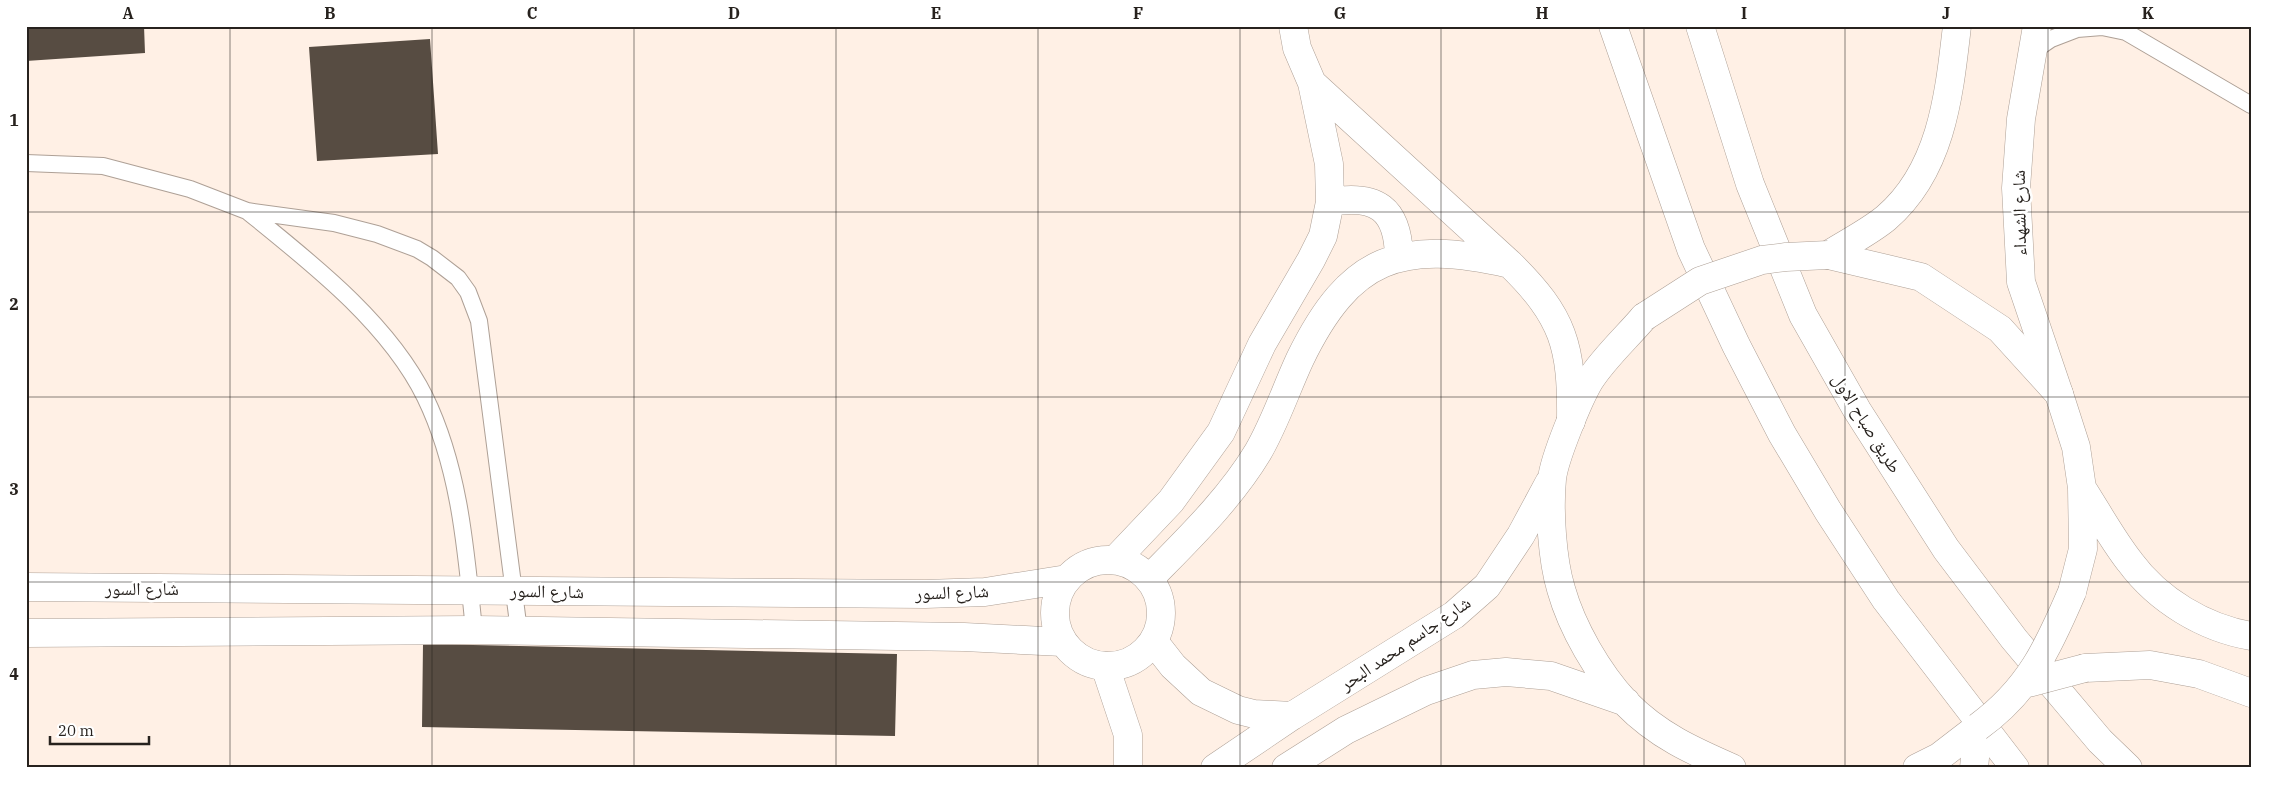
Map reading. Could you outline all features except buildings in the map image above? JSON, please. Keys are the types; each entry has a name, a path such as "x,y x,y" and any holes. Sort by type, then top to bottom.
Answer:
{"main road":[{"path":"1117,558 1136,568 1149,579 1158,592 1162,607 1160,633 1155,643 1135,659 1121,665 1105,666 1088,663 1074,654 1063,642 1056,626 1054,610 1058,593 1067,579 1086,565 1117,558 1143,528 1171,501 1221,432 1262,344 1323,236 1330,202 1329,164 1312,83 1298,48 1293,26"},
{"path":"1613,26 1690,249 1736,345 1782,434 1828,511 1886,600 2015,768"},
{"name":"طريق صباح الاول","path":"1700,26 1750,184 1803,315 1857,410 1946,548 2014,639 2100,741 2128,768"},
{"path":"1828,255 1886,218 1917,183 1937,141 1949,97 1957,26"},
{"name":"شارع الشهداء","path":"2024,684 2052,639 2072,592 2083,549 2082,488 2076,447 2021,282 2016,188 2020,119 2037,26"},
{"path":"1312,83 1510,264 1539,297 1555,318 1567,348 1572,379 1571,421"},
{"path":"1330,202 1360,199 1371,201 1383,210 1392,220 1397,231 1399,257"},
{"path":"1149,579 1199,528 1240,480 1259,450 1301,358 1334,301 1355,280 1378,265 1399,257 1425,254 1472,255 1510,264"},
{"path":"1706,768 1682,746 1653,726 1626,702 1586,650 1561,588 1551,523 1552,477 1571,421 1590,380 1644,317 1700,281 1762,260 1786,256 1828,255 1921,277 2000,329 2059,394"},
{"name":"شارع جاسم محمد البحر","path":"1215,768 1292,716 1454,615 1487,586 1521,535 1552,477"},
{"path":"2082,488 2130,563 2170,602 2207,622 2251,636"},
{"name":"شارع السور","path":"26,587 925,594 985,592 1067,579"},
{"path":"26,634 474,630 964,637 1063,642"},
{"path":"1155,643 1173,666 1201,692 1238,710 1254,714 1292,716"},
{"path":"1917,768 1940,757 1978,727 2024,684 2085,668 2150,665 2199,674 2251,693"},
{"path":"1105,666 1128,735 1128,768"},
{"path":"1286,768 1364,721 1426,691 1474,675 1506,672 1551,676 1626,702"},
{"path":"1974,768 1978,727"},
{"path":"1682,746 1732,768"}],"lane":[{"path":"2032,52 2052,39 2077,29 2110,28 2126,32 2251,104"},
{"path":"26,163 103,166 190,189 247,211 334,223 377,234 416,249 432,258 458,278 468,292 479,321 519,631"},
{"path":"26,169 50,164"},
{"path":"247,211 313,265 374,325 394,349 424,396 440,438 457,494 474,630"}]}
